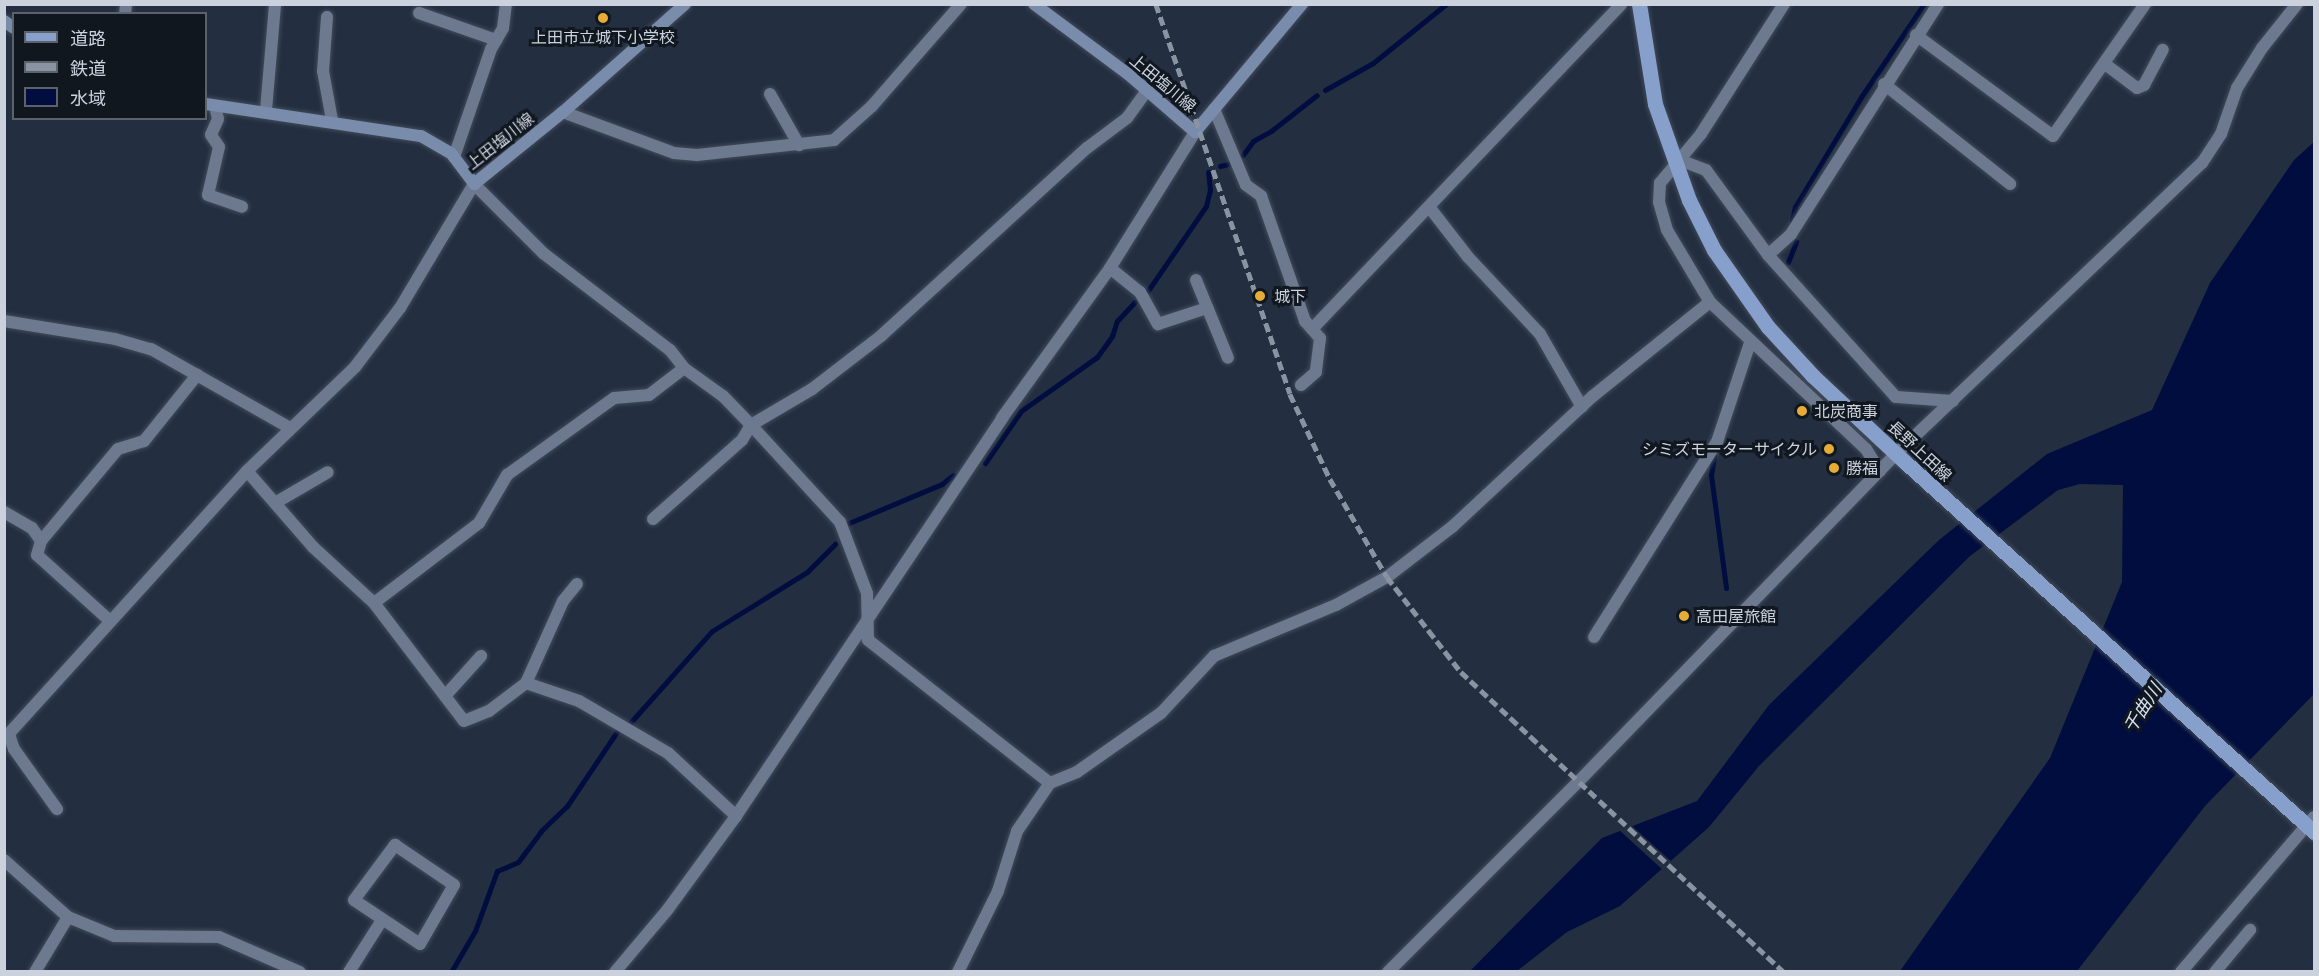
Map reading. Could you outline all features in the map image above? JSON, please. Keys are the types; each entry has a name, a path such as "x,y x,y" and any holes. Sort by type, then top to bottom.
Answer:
{"main road":[{"name":"上田塩川線","path":"211,105 266,110 421,136 435,141 454,157 474,184 563,112 685,4"},
{"name":"上田塩川線","path":"1034,4 1147,90 1195,132 1302,4"},
{"name":"長野上田線","path":"1639,4 1655,104 1677,159 1689,200 1711,243 1768,327 1813,376 1901,458 2279,803 2312,825"}],"street":[{"path":"266,110 275,4"},
{"path":"454,157 496,40 503,28 506,4"},
{"path":"563,112 674,153 697,155 834,140 872,106 961,4"},
{"path":"1312,329 1430,208 1621,4"},
{"path":"1784,4 1701,134 1677,159 1660,183 1659,202 1667,230 1710,302 1866,449 1880,471"},
{"path":"1768,255 1791,234 1884,84 1938,4"},
{"path":"1916,34 2053,136 2145,4"},
{"path":"1388,972 1578,783 1880,471 1901,458 1953,401 2202,164 2221,134 2237,88 2262,48 2297,4"},
{"path":"419,13 496,40"},
{"path":"327,17 323,71 332,120"},
{"path":"2105,64 2137,88 2144,85 2163,50"},
{"path":"1884,84 2010,184"},
{"path":"653,519 742,440 752,424 812,389 882,334 1078,156 1127,118 1147,90"},
{"path":"770,94 799,145"},
{"path":"211,105 218,119 211,135 219,147 208,195 242,207"},
{"path":"1214,110 1246,185 1261,196 1305,321 1320,338 1316,372 1301,385"},
{"path":"615,972 668,909 735,816 1002,418 1110,268 1195,132"},
{"path":"1677,159 1706,170 1768,255 1896,397 1953,401"},
{"path":"57,809 7,736 109,620 247,471 355,367 400,308 474,184 543,253 670,350 684,368 723,396 752,424 840,522 867,592 868,640 1050,783"},
{"path":"1430,208 1475,266 1521,309 1540,334 1582,407"},
{"path":"1110,268 1140,292 1158,324 1208,308"},
{"path":"1196,280 1228,358"},
{"path":"958,972 998,891 1017,831 1050,783 1077,772 1161,713 1214,656 1336,605 1387,577 1452,527 1582,407 1710,302"},
{"path":"4,321 124,341 151,349 290,428"},
{"path":"1594,637 1717,442 1750,342"},
{"path":"374,603 479,523 507,475 614,398 649,395 684,368"},
{"path":"109,620 37,555 41,541 118,449 144,441 197,375"},
{"path":"247,471 313,547 374,603 464,720 489,711 526,683 562,601 577,584"},
{"path":"275,502 328,472"},
{"path":"4,512 32,528 41,541"},
{"path":"445,696 481,656"},
{"path":"526,683 579,701 668,753 735,816"},
{"path":"2181,972 2312,825"},
{"path":"395,845 454,885 420,944 382,920 354,900 395,845"},
{"path":"4,860 68,917 114,936 219,937 300,972"},
{"path":"35,972 68,917"},
{"path":"349,972 382,920"},
{"path":"2215,972 2250,930"}],"water":[{"name":"千曲川","path":"2314,142 2314,694 2205,806 2077,971 1900,971 2050,758 2122,582 2123,485 2080,484 2058,490 1970,556 1759,766 1709,827 1620,906 1567,932 1517,971 1469,972 1602,838 1697,801 1769,705 1939,540 2047,454 2152,410 2210,283 2294,160"}],"pier":[{"path":"1630,824 1673,863 1664,871 1618,829"}],"waterway":[{"path":"1325,90 1373,63 1446,4"},
{"path":"1792,220 1795,207 1861,97 1924,4"},
{"path":"1243,155 1253,141 1271,131 1317,95"},
{"path":"1220,166 1228,164"},
{"path":"1147,292 1206,206 1210,190 1208,172"},
{"path":"1788,262 1796,242"},
{"path":"985,463 1021,411 1097,357 1112,336 1117,321 1135,302"},
{"path":"1714,456 1711,475 1726,588"},
{"path":"849,523 942,484 953,475"},
{"path":"630,723 712,631 807,572 835,544"},
{"path":"451,972 475,931 497,871 518,862 541,831 567,806 618,730"}],"railway":[{"path":"1156,4 1290,394 1330,479 1387,577 1461,672 1784,972"}],"place":[{"name":"上田市立城下小学校","path":"603,18"},
{"name":"城下","path":"1260,296"},
{"name":"北炭商事","path":"1802,411"},
{"name":"シミズモーターサイクル","path":"1829,449"},
{"name":"勝福","path":"1834,468"},
{"name":"高田屋旅館","path":"1684,616"}]}
